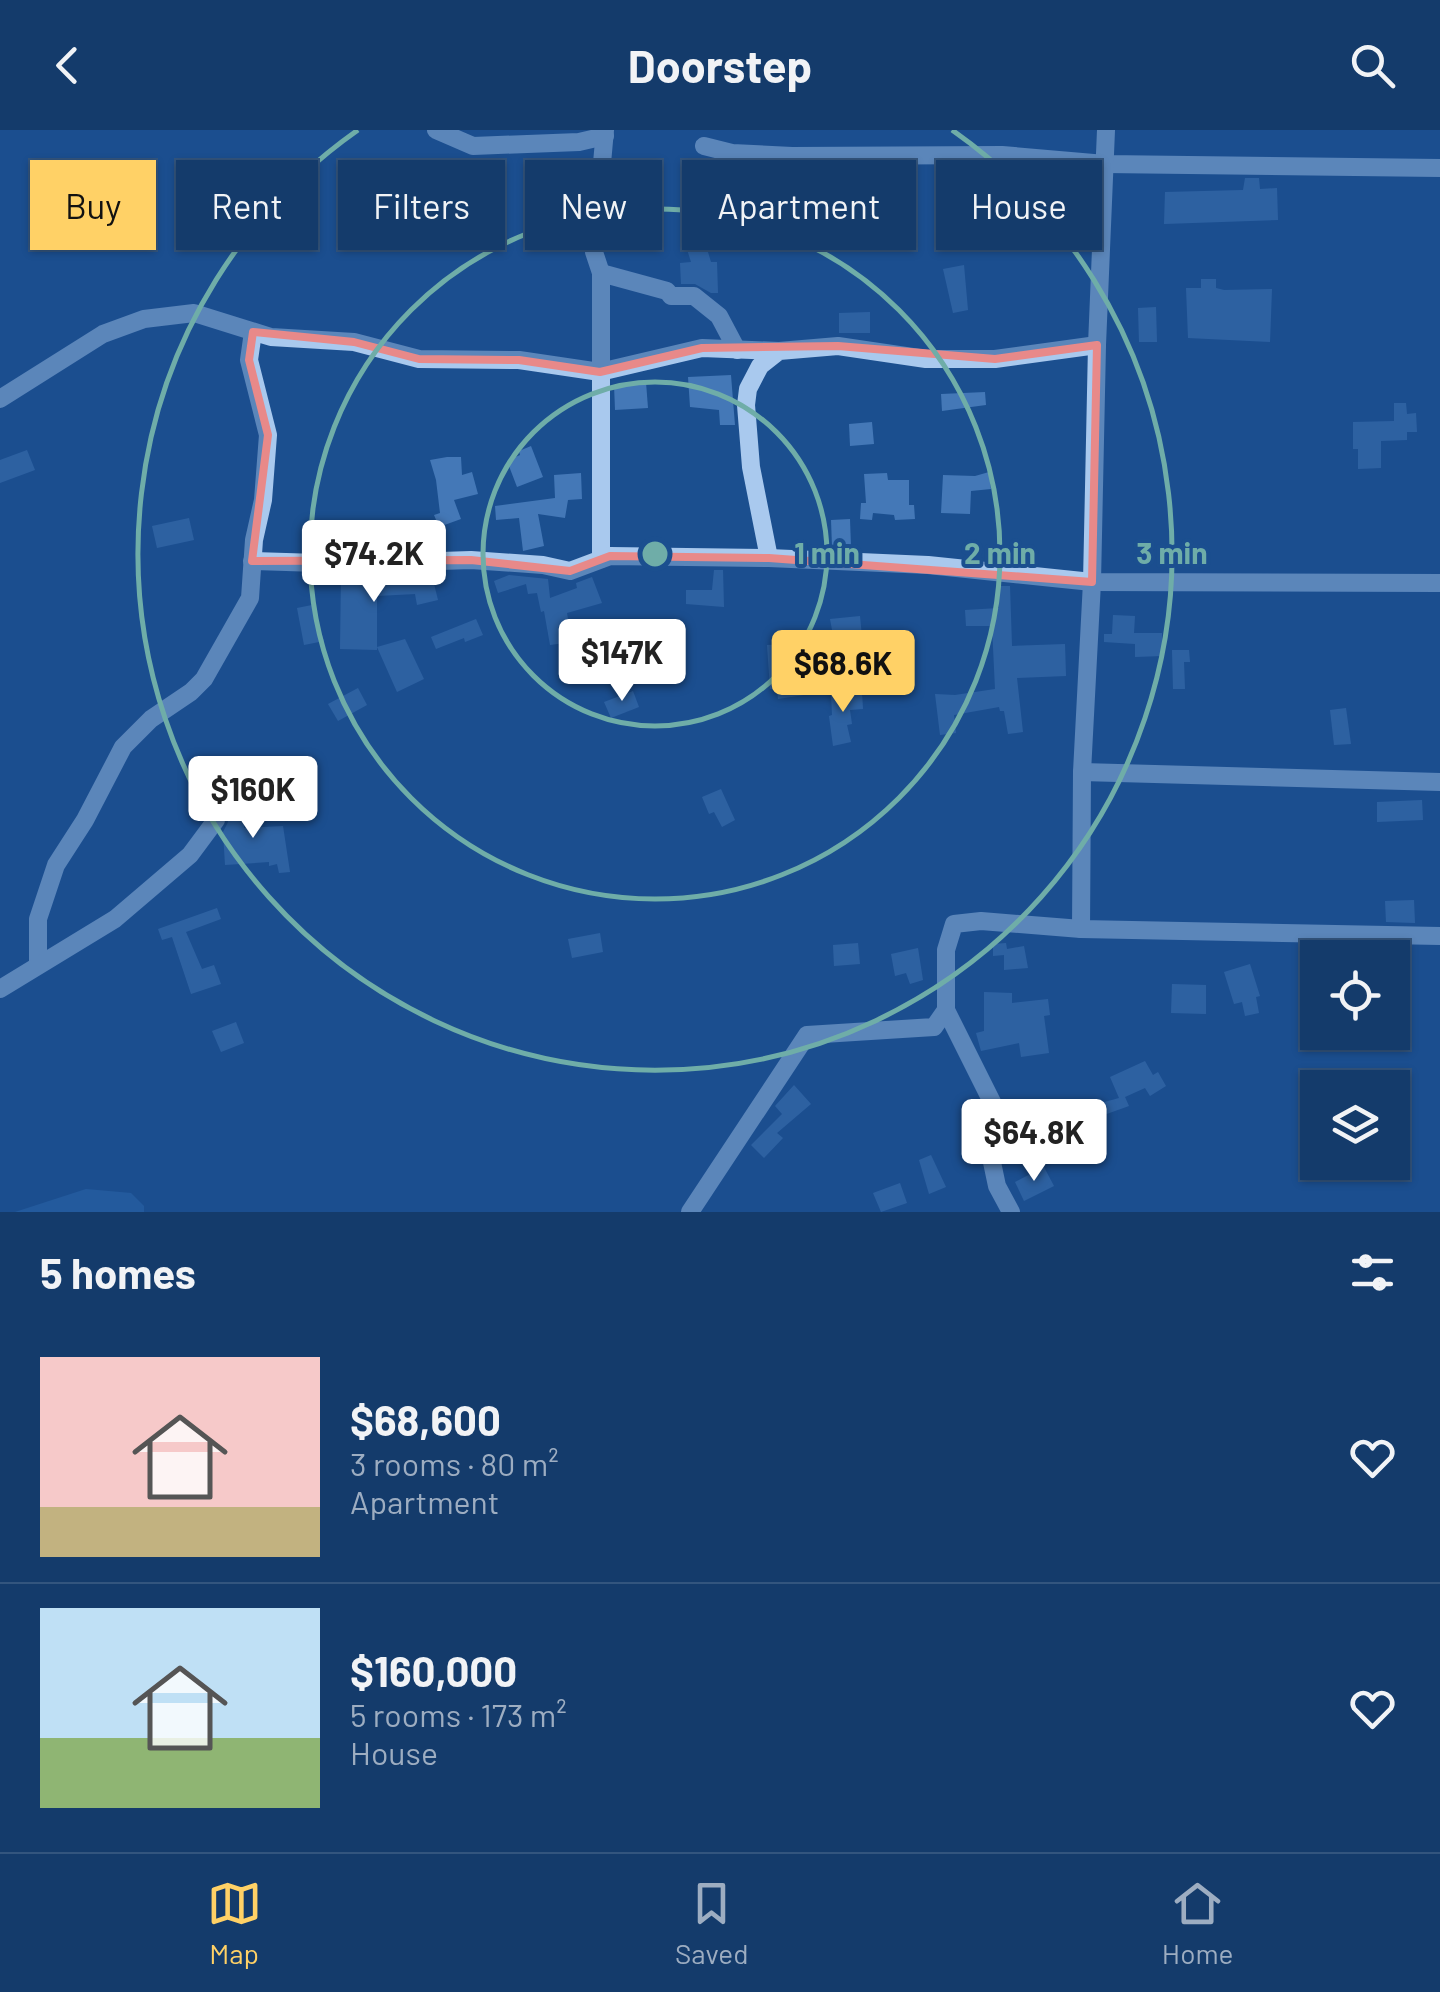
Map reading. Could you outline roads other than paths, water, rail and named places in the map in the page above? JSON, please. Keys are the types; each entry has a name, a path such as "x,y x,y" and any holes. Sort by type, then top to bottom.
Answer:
{"street":[{"path":"436,130 473,146 580,142 605,133 594,252 601,274 601,559"},
{"path":"1081,929 1082,772 1106,130"},
{"path":"704,146 747,154 1002,155 1106,164 1440,168"},
{"path":"601,274 668,290 672,296 694,296 719,316 737,350"},
{"path":"0,399 103,334 144,319 194,313 271,337 354,342 419,360 519,360 600,372 702,348 779,351 838,346 926,359 995,359 1097,346"},
{"path":"38,966 38,919 56,865 123,748 151,719 204,679 250,598 268,435 248,360 254,332"},
{"path":"769,558 751,467 746,405 748,389 760,366 779,351"},
{"path":"252,561 350,564 471,560 544,564 570,571 610,556 769,558 908,563 1092,582 1440,583"},
{"path":"1082,772 1440,782"},
{"path":"0,989 115,920 190,855 216,820"},
{"path":"1011,1212 997,1186 989,1148 996,1110 946,1010 946,950 954,924 981,921 1081,929 1440,936"},
{"path":"690,1212 807,1035 934,1027 946,1010"}]}
